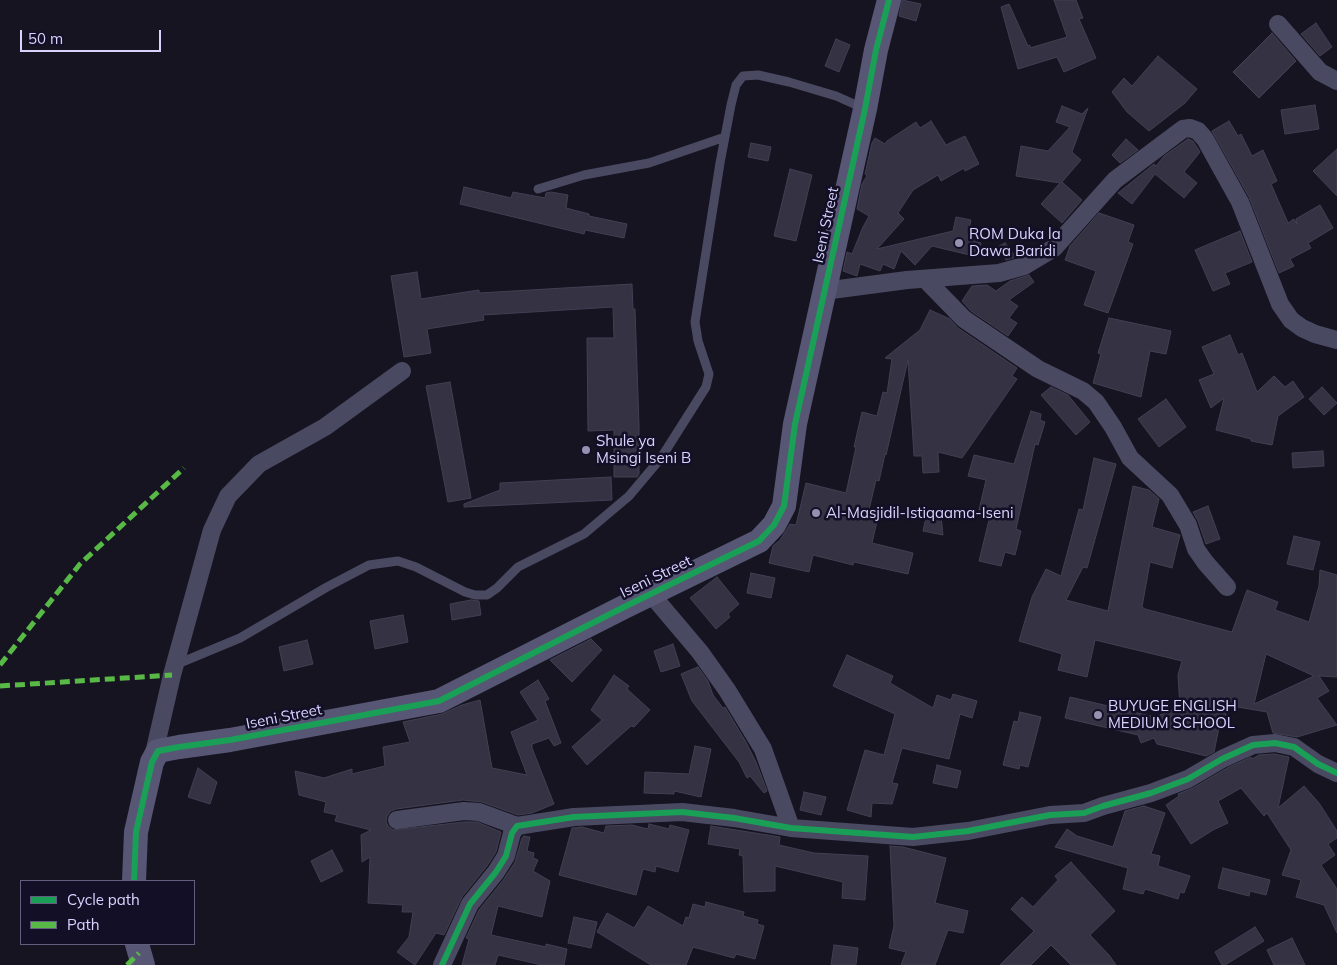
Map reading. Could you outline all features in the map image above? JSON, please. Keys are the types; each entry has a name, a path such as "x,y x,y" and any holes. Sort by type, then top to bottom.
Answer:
{"street":[{"name":"Iseni Street","path":"152,762 158,751 178,746 230,740 439,701 759,541 774,525 784,506 795,424 865,109 876,50 889,0"},
{"path":"1278,24 1320,72 1337,81"},
{"path":"824,291 925,279 999,273 1024,266 1054,248 1115,180 1183,129 1190,128 1198,131 1205,139 1240,202 1280,304 1291,320 1315,334 1337,340"},
{"path":"925,279 964,318 1038,369 1083,391 1096,402 1113,427 1130,458 1170,495 1188,525 1196,549 1227,587"},
{"path":"134,880 136,832 174,665 212,530 228,496 259,464 325,427 402,371"},
{"path":"651,594 700,652 727,690 763,749 791,828"},
{"path":"397,820 479,812 517,826 574,817 682,812 734,818 791,828 913,837 968,831 1042,817 1084,812 1150,794 1188,778 1253,745 1275,743 1294,747 1318,764 1337,773"},
{"path":"442,965 470,904 496,872 506,856 512,833 517,826"},
{"path":"137,945 143,965"}],"lane":[{"path":"174,665 240,638 327,587 369,565 398,561 416,567 464,592 486,595 497,588 518,567 584,534 629,496 661,458 706,387 708,374 698,341 696,322 725,137 736,85 743,76 758,75 836,96 865,109"},
{"path":"538,189 584,175 648,163 725,137"}],"building":[{"path":"902,0 921,4 916,21 899,16"},
{"path":"1054,0 1076,0 1083,18 1079,19 1096,58 1064,72 1057,57 1018,69 1001,7 1009,4 1030,48 1067,37"},
{"path":"1316,23 1332,47 1320,56 1301,34"},
{"path":"1272,33 1296,61 1259,98 1233,72"},
{"path":"836,39 850,45 839,72 825,66"},
{"path":"1158,56 1197,89 1185,103 1149,131 1127,112 1112,92 1124,78 1132,86"},
{"path":"1315,105 1319,129 1285,134 1281,110"},
{"path":"1062,106 1082,114 1088,108 1072,152 1081,160 1062,182 1082,200 1062,223 1041,204 1060,183 1016,176 1021,146 1048,151 1070,127 1056,122"},
{"path":"931,121 946,145 965,136 979,164 965,171 964,168 941,181 938,175 913,190 898,213 904,219 877,249 953,231 956,217 971,220 967,239 981,243 978,257 932,246 915,265 901,251 894,269 883,264 880,271 860,264 857,276 843,271 847,252 852,254 869,216 857,209 862,184 867,176 865,174 872,143 875,138 885,144 916,122 920,128"},
{"path":"1229,121 1238,136 1241,134 1252,156 1263,150 1277,181 1271,184 1288,223 1294,219 1297,224 1296,219 1320,205 1333,228 1308,243 1311,248 1290,259 1294,266 1279,273 1249,197 1212,131"},
{"path":"1126,139 1138,150 1120,163 1112,155"},
{"path":"1188,139 1193,141 1200,152 1184,172 1197,183 1184,198 1155,174 1132,204 1118,193 1154,164 1156,166 1164,156"},
{"path":"751,143 771,147 768,161 748,157"},
{"path":"1337,149 1337,196 1313,171"},
{"path":"790,169 812,175 796,241 774,236"},
{"path":"464,187 511,198 513,192 545,198 546,193 551,192 568,195 566,208 589,214 589,216 627,224 624,238 585,230 584,234 460,204"},
{"path":"1099,213 1134,225 1128,242 1133,244 1108,313 1084,305 1096,271 1065,260 1070,246"},
{"path":"1240,231 1252,262 1225,273 1230,284 1213,291 1195,250"},
{"path":"1005,243 1016,257 1006,260 999,246"},
{"path":"417,272 421,299 479,290 479,293 632,284 633,309 635,309 639,425 639,474 637,477 614,477 614,430 588,431 587,338 614,338 613,307 483,315 484,320 427,329 431,353 404,357 391,276"},
{"path":"1029,275 1034,282 1009,300 1018,306 1009,318 1017,323 1008,336 971,311 962,301 972,286 987,285 996,291 1010,281"},
{"path":"930,310 950,319 958,328 1017,368 1012,376 1017,379 962,458 938,452 939,472 923,473 922,456 914,456 908,360 886,455 879,481 876,480 868,514 878,517 872,543 913,553 908,574 854,562 853,565 813,555 809,572 769,563 773,546 780,540 790,524 796,525 806,483 846,493 862,412 877,416 883,392 887,393 892,359 885,358 920,330"},
{"path":"1109,318 1171,331 1166,354 1150,351 1141,397 1093,383 1101,354 1098,353"},
{"path":"1230,335 1238,355 1242,353 1257,392 1274,376 1285,387 1293,381 1304,397 1278,416 1272,445 1251,441 1251,439 1216,430 1224,398 1211,408 1199,380 1214,374 1202,347"},
{"path":"450,382 471,498 448,502 426,386"},
{"path":"1051,387 1068,395 1090,422 1076,435 1041,395"},
{"path":"1322,387 1337,403 1324,415 1309,399"},
{"path":"1166,399 1186,427 1159,447 1138,419"},
{"path":"1031,411 1041,414 1040,420 1045,422 1038,445 1035,444 1016,529 1021,531 1015,555 1005,552 1001,566 979,561 991,512 979,510 986,480 968,476 974,455 1014,464"},
{"path":"1323,451 1324,466 1293,468 1292,453"},
{"path":"1094,458 1116,464 1087,568 1083,567 1066,600 1108,611 1133,486 1149,490 1159,499 1152,527 1180,535 1172,568 1150,562 1142,607 1145,609 1232,632 1247,590 1278,602 1275,610 1309,622 1319,586 1320,570 1337,575 1337,677 1319,676 1329,691 1317,698 1337,725 1297,737 1273,733 1267,712 1226,705 1226,718 1221,718 1214,752 1206,756 1157,744 1154,738 1141,743 1138,735 1065,718 1070,697 1155,717 1180,707 1178,675 1182,661 1095,640 1087,677 1058,670 1062,654 1019,641 1032,597 1046,569 1061,576 1079,509 1083,510","holes":["1266,654 1314,676 1254,704"]},
{"path":"611,477 612,500 464,507 464,504 500,490 500,483"},
{"path":"1208,506 1220,539 1206,544 1193,512"},
{"path":"927,513 941,516 943,535 923,531"},
{"path":"1294,536 1320,542 1313,570 1287,564"},
{"path":"751,573 775,578 771,598 747,593"},
{"path":"717,577 739,604 728,614 730,617 716,629 690,598"},
{"path":"471,600 479,601 481,615 452,620 450,604"},
{"path":"403,615 408,642 375,649 370,621"},
{"path":"591,639 602,650 572,682 550,660"},
{"path":"307,640 313,664 284,671 279,647"},
{"path":"673,644 680,666 661,672 654,651"},
{"path":"847,655 893,676 890,683 933,708 937,695 951,700 953,694 977,701 972,718 960,714 949,759 902,748 892,783 898,784 892,804 872,803 871,817 847,810 865,750 884,755 895,714 833,686"},
{"path":"698,667 708,681 713,695 723,708 725,707 746,742 767,791 764,793 750,776 747,778 739,762 692,701 681,674"},
{"path":"614,675 629,686 627,689 650,710 634,727 631,726 587,765 572,747 602,720 591,710"},
{"path":"538,680 549,699 545,701 561,743 554,746 549,738 532,744 554,804 532,813 518,815 482,802 463,800 396,809 387,816 388,826 393,830 477,822 501,832 496,852 462,897 444,935 436,933 415,965 397,952 409,937 413,912 402,912 403,905 368,903 370,857 362,862 361,835 371,830 335,821 337,815 324,812 326,802 299,795 295,771 324,778 352,769 352,774 385,766 383,747 410,742 403,722 442,714 462,705 480,700 492,768 527,775 511,732 538,720 520,692"},
{"path":"1020,712 1041,717 1028,767 1020,765 1019,769 1003,765 1014,721 1018,722"},
{"path":"695,746 711,749 701,797 674,791 674,794 644,793 645,772 689,774"},
{"path":"1274,754 1289,757 1278,808 1304,786 1319,803 1337,831 1337,838 1328,844 1335,855 1321,865 1337,889 1337,933 1324,905 1296,897 1301,880 1282,875 1291,850 1267,813 1264,816 1241,788 1218,801 1228,823 1191,844 1166,805 1179,796 1178,794 1193,788 1227,768 1251,757 1252,759 1259,755"},
{"path":"937,765 961,771 957,788 933,783"},
{"path":"198,768 217,782 210,804 188,797"},
{"path":"804,792 826,797 821,815 800,810"},
{"path":"1144,806 1165,813 1151,854 1160,856 1158,866 1190,876 1184,893 1180,892 1178,899 1145,889 1143,894 1123,889 1128,868 1055,847 1067,829 1077,836 1113,847 1125,811"},
{"path":"649,824 669,829 670,825 689,830 678,872 656,866 655,872 643,869 636,895 559,875 572,828 582,827 604,833 606,826 632,825 648,829"},
{"path":"711,826 780,837 779,845 814,853 868,856 865,900 842,898 843,882 775,866 775,891 744,892 743,856 739,855 740,849 708,844"},
{"path":"524,836 530,837 527,851 534,853 533,858 538,860 533,871 550,881 542,917 498,906 491,935 546,947 546,944 567,949 564,965 542,965 498,955 495,965 462,965 469,939 466,938 479,910 515,862"},
{"path":"890,846 903,847 946,858 935,903 968,911 963,933 948,930 935,965 901,965 906,952 889,948 894,926"},
{"path":"332,850 343,871 321,882 311,861"},
{"path":"1071,862 1115,911 1090,935 1116,965 1071,965 1051,945 1031,965 1000,965 1034,931 1011,909 1022,897 1033,907 1058,880 1055,876"},
{"path":"1223,868 1270,880 1266,895 1250,891 1249,896 1218,888"},
{"path":"706,902 744,912 743,916 758,920 757,924 764,926 755,959 736,954 734,958 693,947 686,965 651,965 597,932 607,913 634,928 648,906 683,926 686,917 689,918 693,904 705,907"},
{"path":"574,917 597,922 591,948 568,943"},
{"path":"1255,927 1264,941 1222,965 1215,952"},
{"path":"1292,938 1305,965 1274,965 1267,950"},
{"path":"834,945 858,948 856,965 831,965"}],"marked path":[{"path":"0,665 80,564 184,468"},
{"path":"0,686 172,675"},
{"path":"127,965 139,953"}],"cycle path":[{"path":"134,880 136,832 152,762 158,751 230,740 439,701 759,541 774,525 784,506 795,424 865,109 876,50 889,0"},
{"path":"442,965 470,904 496,872 506,856 512,833 517,826 574,817 682,812 734,818 791,828 913,837 968,831 1050,815 1084,813 1151,793 1188,779 1222,759 1253,745 1275,743 1294,747 1318,764 1337,773"}],"place":[{"name":"ROM Duka la Dawa Baridi","path":"959,243"},
{"name":"Shule ya Msingi Iseni B","path":"586,450"},
{"name":"Al-Masjidil-Istiqaama-Iseni","path":"816,513"},
{"name":"BUYUGE ENGLISH MEDIUM SCHOOL","path":"1098,715"}]}
